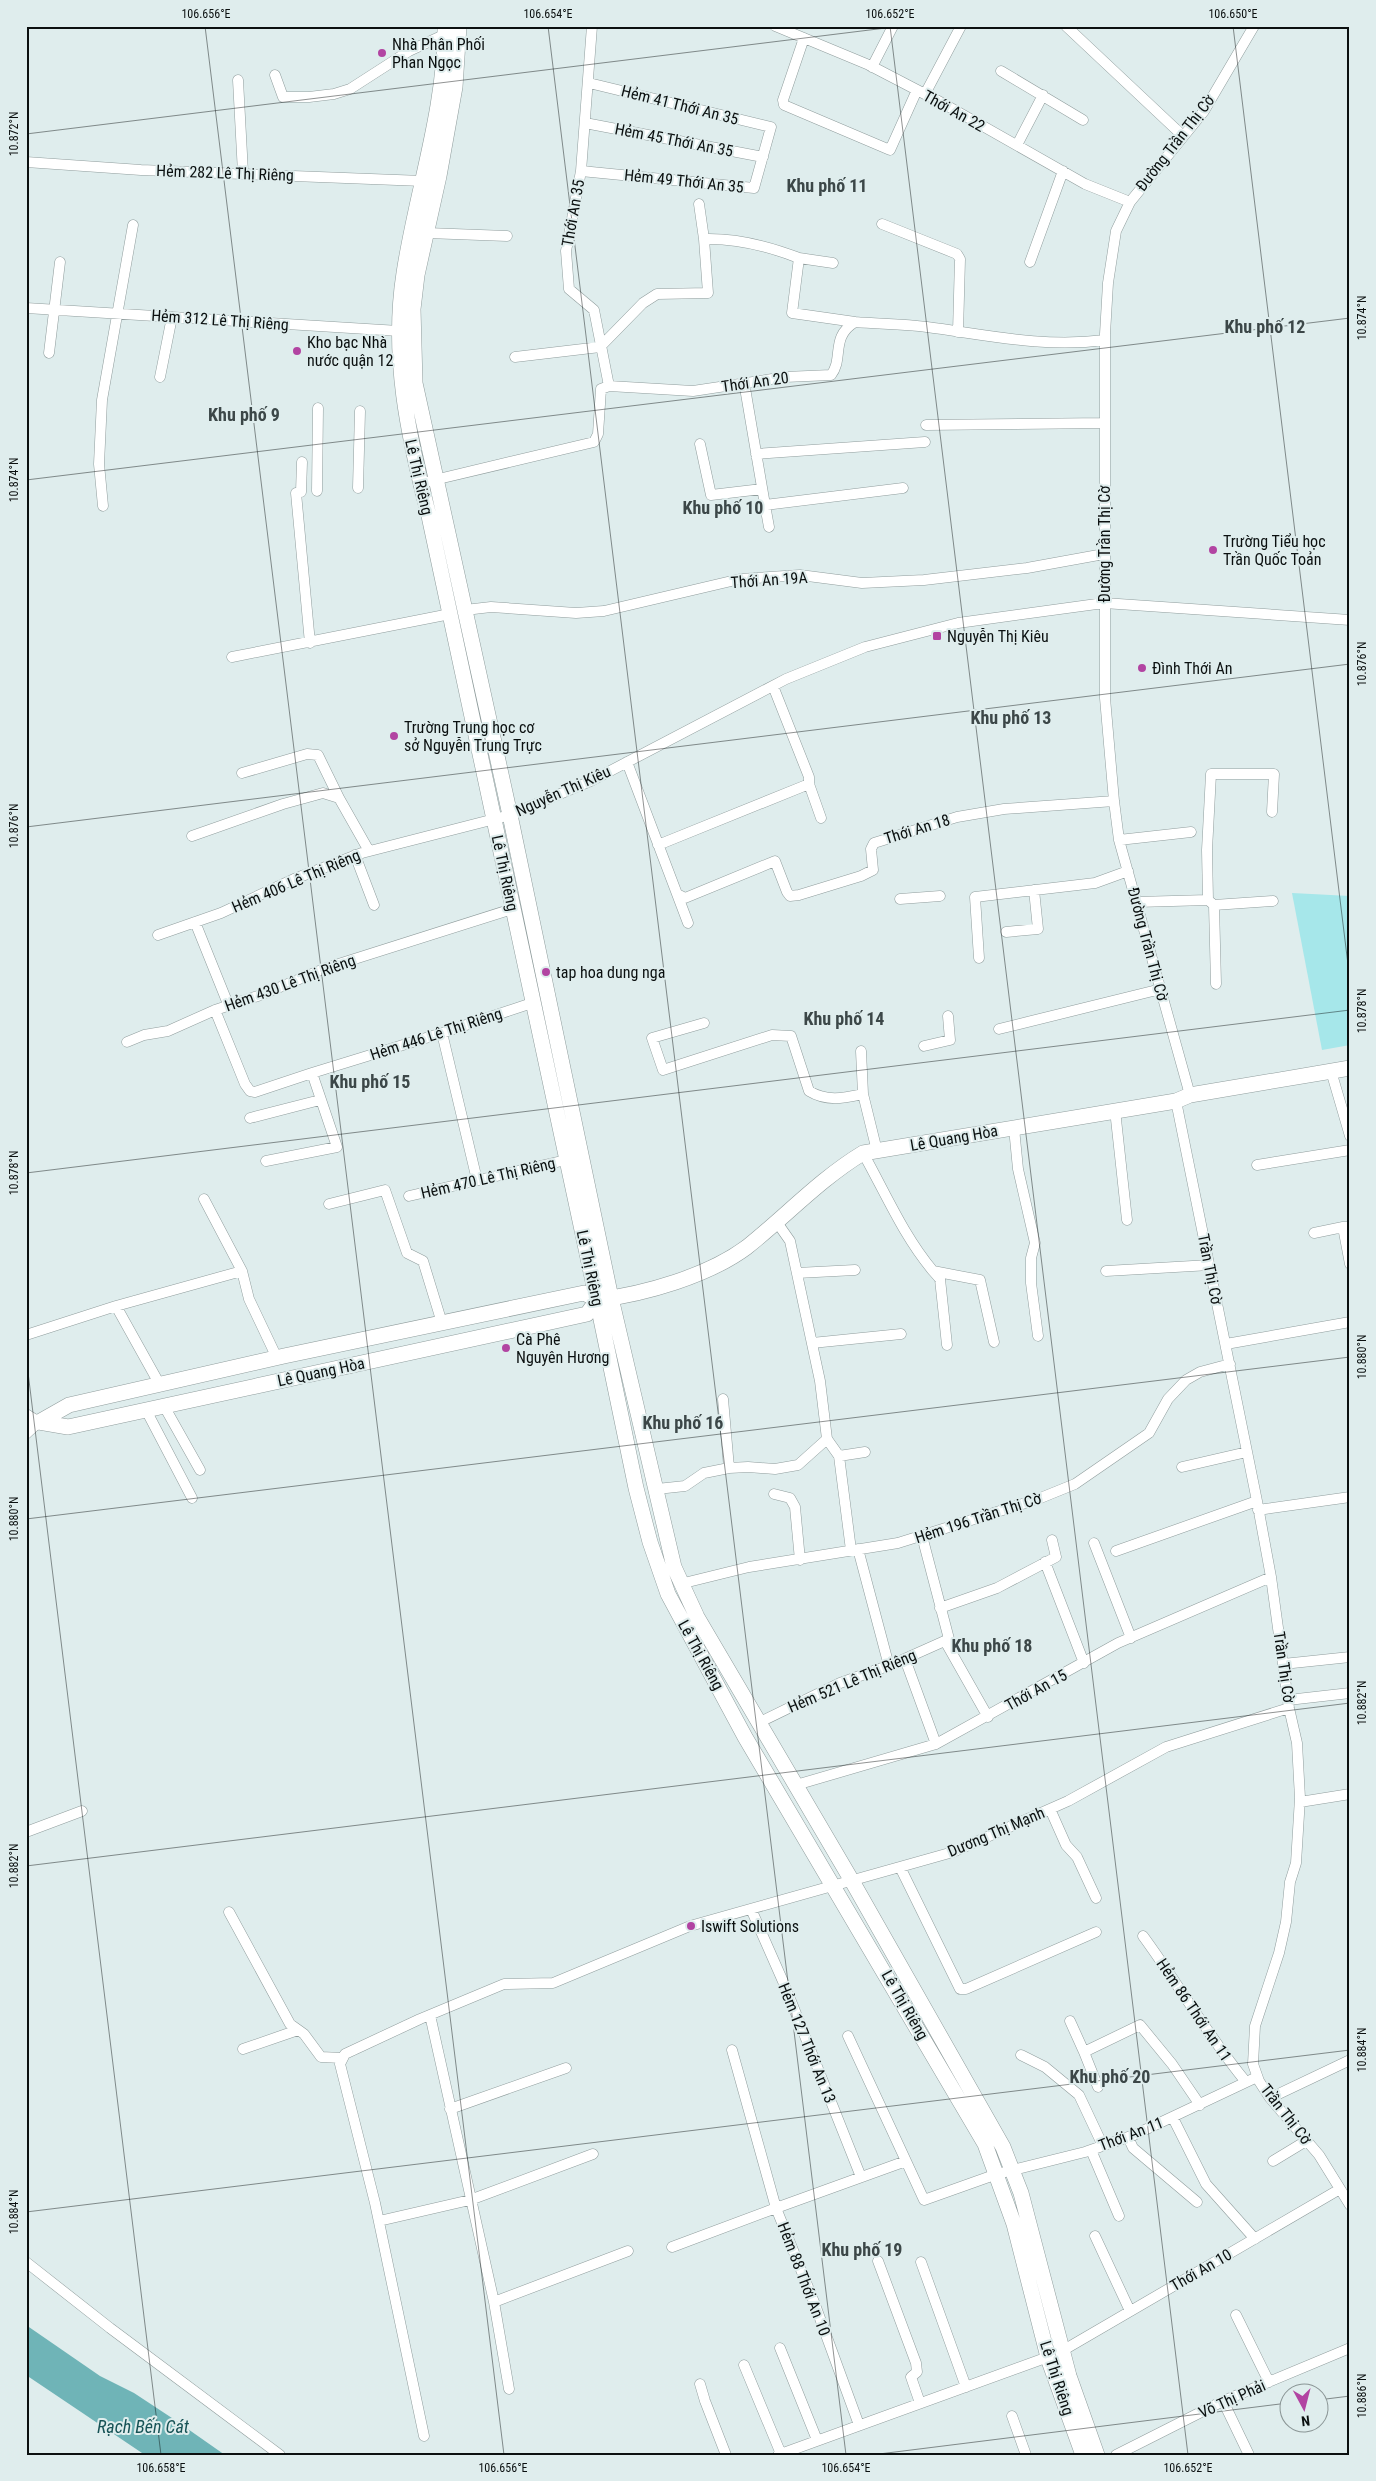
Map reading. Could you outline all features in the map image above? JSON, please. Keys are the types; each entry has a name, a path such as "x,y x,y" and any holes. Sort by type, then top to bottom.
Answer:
{"street":[{"name":"Thới An 35","path":"592,26 589,83 580,171 566,251 569,289 594,310 609,386"},
{"name":"Thới An 22","path":"775,26 789,29 804,38 872,67 921,92 1085,184 1130,202"},
{"path":"872,67 893,26"},
{"path":"804,38 783,100 784,106 890,150 921,92 961,26"},
{"path":"1066,26 1182,135"},
{"name":"Đường Trần Thị Cờ","path":"1183,1098 1161,989 1120,840 1114,801 1105,698 1105,340 1108,283 1116,231 1130,202 1204,110 1254,26"},
{"path":"275,75 283,96 309,97 334,94 350,89 409,51 452,30"},
{"name":"Lê Thị Riêng","path":"452,30 404,273 398,331 402,389 464,610 510,815 604,1299 636,1488 653,1551 668,1594 746,1737 985,2144 1014,2224 1055,2354 1083,2455"},
{"name":"Lê Thị Riêng","path":"452,30 455,87 417,275 413,309 415,383 428,482 450,614 566,1160 657,1489 674,1567 682,1587 758,1723 796,1785 960,2069 1014,2171 1055,2354 1097,2455"},
{"path":"1001,71 1083,120"},
{"path":"238,80 243,173"},
{"name":"Hẻm 41 Thới An 35","path":"589,83 771,128"},
{"path":"1017,146 1043,96"},
{"name":"Hẻm 45 Thới An 35","path":"585,123 763,158"},
{"name":"Hẻm 49 Thới An 35","path":"580,171 754,188 771,128"},
{"name":"Hẻm 282 Lê Thị Riêng","path":"26,162 141,170 423,181"},
{"path":"1030,262 1062,171"},
{"path":"515,357 600,347 642,303 657,294 708,293 699,204"},
{"path":"882,224 957,254 960,259 958,332"},
{"path":"104,506 99,464 102,400 133,225"},
{"path":"427,233 507,236"},
{"path":"704,239 720,238 770,246 799,258 833,263"},
{"path":"799,258 792,313 855,322 926,327 1031,342 1079,343 1105,340"},
{"path":"49,353 60,262"},
{"name":"Hẻm 312 Lê Thị Riêng","path":"26,308 398,331"},
{"path":"160,378 172,317"},
{"name":"Thới An 20","path":"609,386 693,391 785,377 831,375 834,371 838,346 845,328 855,322"},
{"path":"744,382 769,527"},
{"path":"428,482 594,442 598,434 601,389 609,386"},
{"path":"317,491 318,408"},
{"path":"358,488 360,411"},
{"path":"926,425 1105,423"},
{"path":"756,454 925,442"},
{"path":"700,444 711,495 762,489"},
{"path":"302,462 298,493 310,643"},
{"path":"765,505 902,488"},
{"name":"Thới An 19A","path":"464,610 491,607 576,613 604,611 740,579 800,576 862,583 924,580 1027,568 1104,554"},
{"name":"Nguyễn Thị Kiêu","path":"494,820 592,781 773,686 865,647 958,623 1104,603 1350,620"},
{"path":"232,658 450,614"},
{"path":"773,686 809,777 809,784 821,818"},
{"path":"242,773 307,754 318,755 339,798 369,851"},
{"path":"627,762 658,845 680,895 688,923"},
{"path":"1216,984 1207,850 1212,774 1274,774 1272,812"},
{"path":"658,845 809,784"},
{"path":"192,836 283,804 323,793 339,798"},
{"name":"Thới An 18","path":"680,895 685,898 775,861 787,892 790,896 799,895 861,876 873,870 871,849 874,843 957,817 1004,808 1114,801"},
{"name":"Hẻm 406 Lê Thị Riêng","path":"158,935 221,912 294,878 355,855 494,820"},
{"path":"1120,840 1191,832"},
{"path":"355,855 374,905"},
{"path":"979,958 975,897 1095,883 1128,871"},
{"path":"1006,932 1038,929 1034,890"},
{"path":"900,899 940,896"},
{"path":"1137,902 1272,901"},
{"name":"Hẻm 430 Lê Thị Riêng","path":"312,1073 254,1092 250,1091 245,1084 215,1010 228,1004 261,995 326,968 512,909"},
{"path":"195,922 228,1004"},
{"path":"999,1028 1161,989"},
{"name":"Hẻm 446 Lê Thị Riêng","path":"312,1073 532,1003"},
{"path":"127,1042 144,1035 168,1031 215,1010"},
{"path":"924,1046 950,1040 948,1016"},
{"path":"704,1023 652,1038 663,1070 772,1035 791,1036 810,1091 819,1097 837,1099 863,1094"},
{"path":"442,1033 477,1180"},
{"path":"861,1051 863,1094 870,1152 885,1193 901,1228 940,1279 947,1345"},
{"name":"Lê Quang Hòa","path":"31,1420 68,1427 587,1314 604,1299 661,1286 714,1267 746,1247 842,1166 870,1152 1350,1068"},
{"path":"1331,1071 1350,1136"},
{"path":"266,1161 338,1147 312,1073"},
{"name":"Trần Thị Cờ","path":"1183,1098 1210,1264 1271,1577 1289,1704 1297,1743 1300,1802 1296,1863 1290,1882 1286,1922 1255,2026 1253,2064 1270,2098 1318,2155 1350,2205"},
{"path":"250,1118 320,1100"},
{"path":"1115,1110 1127,1220"},
{"path":"1014,1128 1018,1168 1035,1243 1031,1283 1038,1336"},
{"path":"1257,1165 1350,1150"},
{"name":"Hẻm 470 Lê Thị Riêng","path":"409,1196 566,1160"},
{"path":"329,1204 385,1190 406,1253 423,1261 442,1323"},
{"path":"204,1198 242,1271 249,1299 277,1358"},
{"path":"776,1221 790,1241 820,1381 827,1439 839,1456 854,1549 888,1666"},
{"path":"1314,1233 1346,1227 1350,1264"},
{"path":"1106,1271 1210,1264"},
{"path":"797,1273 855,1270"},
{"path":"26,1335 116,1306 242,1271"},
{"path":"933,1271 980,1280 994,1342"},
{"name":"Lê Quang Hòa","path":"31,1420 69,1406 277,1358 584,1293 604,1299"},
{"path":"116,1306 160,1385"},
{"path":"1226,1344 1350,1322"},
{"path":"812,1343 901,1334"},
{"name":"Hẻm 196 Trần Thị Cờ","path":"682,1587 688,1582 749,1567 898,1543 1038,1500 1075,1484 1149,1433 1168,1399 1186,1380 1200,1372 1230,1364"},
{"path":"723,1399 729,1468"},
{"path":"164,1406 200,1470"},
{"path":"146,1410 192,1498"},
{"path":"26,1434 31,1420"},
{"path":"657,1489 685,1486 704,1473 729,1468 775,1469 798,1465 827,1439"},
{"path":"839,1456 865,1452"},
{"path":"1182,1467 1247,1452"},
{"path":"774,1494 790,1498 795,1507 800,1560"},
{"path":"1116,1551 1257,1505 1350,1497"},
{"path":"922,1536 949,1639 945,1641 988,1717"},
{"path":"940,1608 997,1588 1056,1557 1052,1540"},
{"path":"1094,1543 1130,1638"},
{"path":"1045,1562 1084,1663"},
{"name":"Thới An 15","path":"796,1785 936,1744 1130,1638 1271,1577"},
{"name":"Hẻm 521 Lê Thị Riêng","path":"758,1723 840,1683 888,1666 945,1641"},
{"path":"1283,1664 1350,1657"},
{"path":"905,1658 936,1744"},
{"name":"Dương Thị Mạnh","path":"342,2058 345,2054 430,2015 504,1984 553,1983 690,1926 953,1852 1050,1809 1166,1747 1289,1704 1350,1693"},
{"path":"1300,1802 1350,1794"},
{"path":"1050,1809 1066,1845 1078,1857 1096,1898"},
{"path":"26,1832 82,1811"},
{"path":"900,1867 960,1989 966,1989 1096,1932"},
{"name":"Hẻm 127 Thới An 13","path":"751,1910 785,1986 861,2176"},
{"path":"229,1912 290,2024 298,2030 321,2056 342,2058 340,2064 378,2221 424,2436"},
{"name":"Hẻm 86 Thới An 11","path":"1143,1936 1178,1984 1199,2020 1246,2082"},
{"path":"430,2015 494,2302 509,2389"},
{"path":"1070,2021 1098,2087"},
{"path":"1084,2052 1140,2025 1172,2064 1200,2105"},
{"path":"243,2049 298,2030"},
{"path":"732,2050 776,2208 906,2161 848,2036"},
{"path":"1021,2056 1045,2067 1079,2095 1103,2146"},
{"path":"1270,2098 1350,2060"},
{"path":"450,2109 566,2068"},
{"name":"Thới An 11","path":"906,2161 924,2200 997,2174 1091,2150 1128,2137 1173,2118 1258,2077"},
{"path":"1173,2118 1206,2184 1255,2239"},
{"path":"1128,2137 1133,2148 1197,2202"},
{"path":"1273,2161 1306,2141"},
{"path":"1091,2150 1119,2216"},
{"path":"378,2221 470,2200 593,2154"},
{"name":"Thới An 10","path":"779,2454 1055,2354 1340,2190"},
{"name":"Hẻm 88 Thới An 10","path":"672,2246 776,2208 814,2302 859,2425"},
{"path":"1095,2236 1130,2311"},
{"path":"494,2302 628,2251"},
{"path":"878,2261 916,2363 917,2372 911,2377 920,2403"},
{"path":"26,2262 110,2328 280,2455"},
{"path":"921,2262 966,2387"},
{"path":"1236,2315 1269,2382"},
{"path":"780,2348 817,2440"},
{"name":"Võ Thị Phải","path":"1116,2455 1223,2401 1350,2348"},
{"path":"744,2364 779,2454"},
{"path":"700,2384 726,2455"},
{"path":"1223,2401 1249,2455"},
{"path":"1012,2416 1026,2455"}],"shaded area":[{"path":"1292,893 1350,896 1350,1045 1322,1050"}],"water":[{"name":"Rạch Bến Cát","path":"26,2325 100,2376 134,2393 225,2455 145,2455 26,2375"}],"place":[{"name":"Nhà Phân Phối Phan Ngọc","path":"382,53"},
{"name":"Kho bạc Nhà nước quận 12","path":"297,351"},
{"name":"Trường Tiểu học Trần Quốc Toản","path":"1213,550"},
{"name":"Nguyễn Thị Kiêu","path":"937,636"},
{"name":"Đình Thới An","path":"1142,668"},
{"name":"Trường Trung học cơ sở Nguyễn Trung Trực","path":"394,736"},
{"name":"tap hoa dung nga","path":"546,972"},
{"name":"Cà Phê Nguyên Hương","path":"506,1348"},
{"name":"Iswift Solutions","path":"691,1926"}],"district":[{"name":"Khu phố 11","path":"827,185"},
{"name":"Khu phố 12","path":"1265,326"},
{"name":"Khu phố 9","path":"244,414"},
{"name":"Khu phố 10","path":"723,507"},
{"name":"Khu phố 13","path":"1011,717"},
{"name":"Khu phố 14","path":"844,1018"},
{"name":"Khu phố 15","path":"370,1081"},
{"name":"Khu phố 16","path":"683,1422"},
{"name":"Khu phố 18","path":"992,1645"},
{"name":"Khu phố 20","path":"1110,2076"},
{"name":"Khu phố 19","path":"862,2249"}]}
